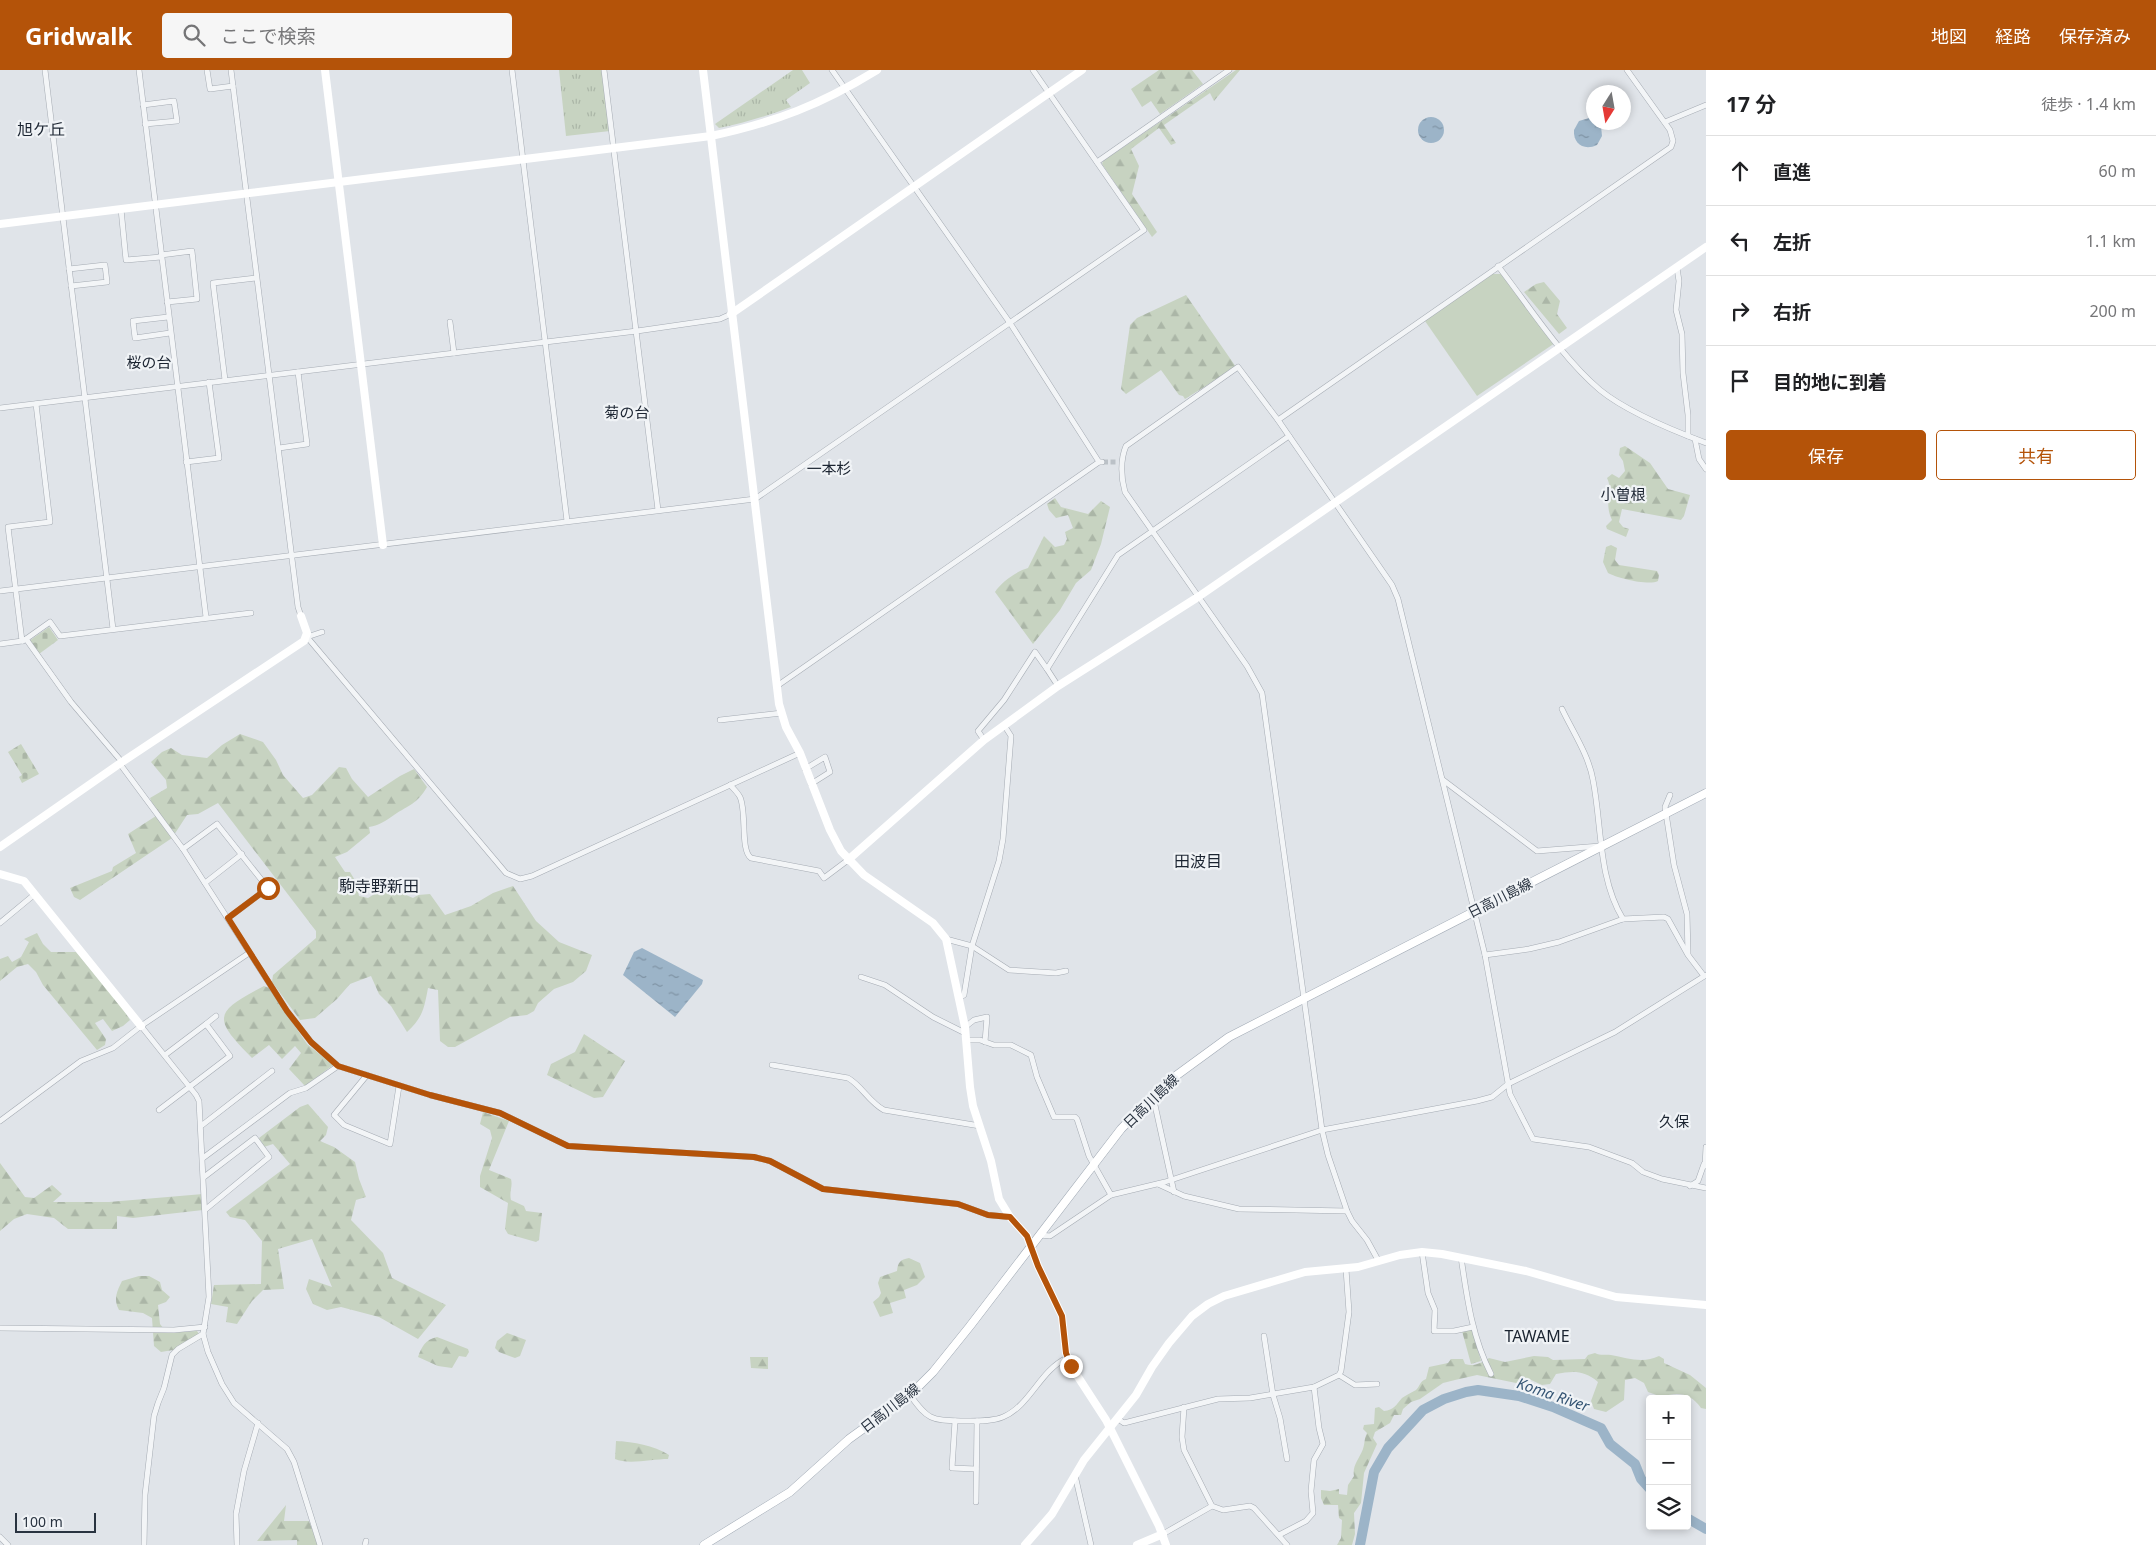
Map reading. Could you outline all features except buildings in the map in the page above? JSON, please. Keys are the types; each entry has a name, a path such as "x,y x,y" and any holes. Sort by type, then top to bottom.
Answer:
{"street":[{"path":"45,70 113,629"},
{"path":"139,70 206,617"},
{"path":"207,70 210,89 233,86"},
{"path":"231,70 291,555 298,607 307,633 306,637 506,873 520,879 532,876 800,753"},
{"path":"325,70 383,545"},
{"path":"512,70 567,521"},
{"path":"604,70 658,510"},
{"path":"703,70 777,686 786,727 800,753 834,839 848,860 864,875 933,923 946,939 966,1033 970,1087 991,1161 999,1199 1010,1217 1027,1236 1062,1316 1067,1358 1110,1428 1163,1534 1166,1545"},
{"path":"777,686 1101,462 1010,323 832,70"},
{"path":"0,224 711,136 780,119 846,90 877,70"},
{"path":"0,590 754,499 1144,230 1033,70"},
{"path":"0,408 636,331 720,319 731,314 1082,70"},
{"path":"1097,162 1229,70"},
{"path":"1278,420 1671,146 1674,141 1665,122 1627,70"},
{"path":"143,105 174,101 177,121 146,124"},
{"path":"1665,122 1706,106"},
{"path":"121,209 126,260 192,251 197,299 167,302"},
{"path":"730,785 740,797 746,852 750,858 819,871 824,878 848,860 984,740 1058,686 1198,597 1706,247"},
{"path":"69,269 105,265 107,282 71,286"},
{"path":"1498,266 1561,347 1590,380 1614,400 1706,443"},
{"path":"1677,268 1679,280 1676,310 1682,334 1688,436"},
{"path":"225,380 213,283 256,278"},
{"path":"168,317 133,321 135,338 170,334"},
{"path":"450,322 454,352"},
{"path":"1378,1260 1347,1211 1328,1155 1322,1130 1262,693 1247,666 1125,492 1119,462 1130,442 1238,367 1278,420 1392,585 1398,599 1485,954 1510,1094 1533,1139 1589,1147 1632,1163 1652,1176 1690,1186 1706,1188"},
{"path":"279,448 307,444 298,372"},
{"path":"186,462 219,458 209,382"},
{"path":"36,404 50,522 8,527 15,589 24,640 121,763 183,850 249,953 311,1042 338,1066 399,1086 512,1117 557,1142 568,1146 754,1157 770,1161 823,1189 958,1204 988,1215 1010,1217"},
{"path":"1047,669 1118,554 1289,436"},
{"path":"1696,439 1699,459 1706,469"},
{"path":"0,644 24,640 50,622 60,636 251,612"},
{"path":"0,847 306,637 322,632"},
{"path":"984,740 978,730 1004,700 1035,652 1058,686"},
{"path":"1562,709 1593,778 1601,846 1614,902 1623,919"},
{"path":"720,720 782,713"},
{"path":"959,998 964,995 972,946 999,861 1003,839 1011,736 1004,725"},
{"path":"805,769 825,757 830,772 811,784"},
{"path":"1443,780 1537,851 1601,846"},
{"name":"日高川島線","path":"704,1545 790,1492 849,1439 910,1395 933,1372 1122,1129 1153,1096 1177,1075 1229,1037 1706,793"},
{"path":"1670,794 1666,804 1666,814 1674,865 1687,914 1688,955"},
{"path":"183,850 216,824 268,888 228,918"},
{"path":"205,883 242,854"},
{"path":"0,874 24,881 191,1087 200,1101 209,1297 203,1334 208,1352 226,1394 287,1449 294,1462 320,1545"},
{"path":"0,923 35,894"},
{"path":"1040,1235 1050,1236 1111,1195 1157,1184 1322,1130 1492,1097 1508,1084 1615,1032 1706,975 1688,955 1668,919 1664,917 1623,919 1559,942 1529,949 1485,954"},
{"path":"946,939 972,946 1009,970 1066,971"},
{"path":"0,1121 81,1061 113,1048 249,953"},
{"path":"861,977 885,985 933,1017 966,1033 974,1039 994,1045 1011,1044 1031,1055 1036,1077 1054,1117 1075,1117 1094,1164 1111,1195"},
{"path":"165,1055 216,1016"},
{"path":"966,1033 974,1020 987,1017 985,1042"},
{"path":"159,1110 230,1056 206,1024"},
{"path":"772,1065 848,1078 856,1083 874,1104 884,1110 980,1126"},
{"path":"203,1158 290,1093 306,1088 338,1066"},
{"path":"201,1126 272,1070"},
{"path":"367,1075 334,1114 344,1125 390,1144 399,1086"},
{"path":"1153,1096 1174,1192"},
{"path":"204,1177 255,1138 269,1158 206,1209"},
{"path":"1690,1186 1698,1181 1705,1166 1706,1147"},
{"path":"1157,1184 1174,1192 1239,1209 1347,1211"},
{"path":"1422,1252 1428,1292 1435,1310 1434,1331 1454,1331 1473,1327"},
{"path":"1025,1545 1052,1514 1094,1446 1136,1395 1169,1343 1192,1316 1208,1304 1224,1296 1305,1272 1358,1267 1378,1260 1422,1252 1526,1271 1616,1297 1706,1305"},
{"path":"1461,1258 1473,1327 1480,1352 1492,1374"},
{"path":"1118,1419 1124,1423 1218,1399 1273,1395 1314,1387 1339,1375 1348,1327 1346,1269"},
{"path":"0,1328 174,1330 204,1327"},
{"path":"144,1545 145,1495 154,1416 164,1388 172,1355 178,1349 203,1334"},
{"path":"1264,1336 1273,1395 1280,1418 1287,1459"},
{"path":"910,1395 928,1417 977,1421 1004,1417 1026,1398 1053,1366 1067,1358"},
{"path":"1339,1375 1355,1385 1377,1384"},
{"path":"1279,1535 1306,1521 1313,1513 1311,1491 1314,1460 1323,1444 1314,1387"},
{"path":"1184,1407 1182,1438 1184,1450 1212,1506 1223,1510 1250,1506 1254,1508 1287,1545"},
{"path":"955,1420 952,1468 976,1469"},
{"path":"976,1502 977,1421"},
{"path":"238,1545 237,1507 244,1468 258,1422"},
{"path":"1075,1474 1091,1545"},
{"path":"1137,1545 1163,1534 1212,1506"},
{"path":"0,1537 8,1545"}],"green space":[{"path":"559,70 602,70 610,131 566,136"},
{"path":"793,70 802,70 810,83 786,100 791,107 728,126 719,128 715,124"},
{"path":"1159,70 1192,70 1203,84 1160,114 1151,101 1142,107 1131,89"},
{"path":"1236,70 1240,70 1214,101 1210,93 1164,125 1176,143 1171,145 1159,128 1131,149 1139,166 1132,194 1157,232 1152,237 1102,164 1103,161"},
{"path":"1492,274 1501,274 1555,343 1477,396 1425,321"},
{"path":"1544,282 1560,301 1557,314 1567,328 1559,334 1524,292 1536,284"},
{"path":"1186,295 1236,367 1185,399 1179,395 1161,370 1126,394 1121,389 1130,325 1137,318"},
{"path":"1625,446 1650,463 1668,489 1690,495 1681,520 1622,509 1619,522 1623,527 1629,529 1626,537 1607,529 1606,526 1612,520 1608,507 1609,483 1607,478 1612,474 1619,478 1625,471 1623,461 1619,455 1620,448"},
{"path":"1055,498 1061,507 1088,514 1101,501 1110,507 1101,544 1091,570 1076,583 1060,610 1033,644 995,592 1010,577 1028,568 1044,536 1055,547 1064,545 1067,539 1065,532 1073,528 1068,515 1056,518 1049,510 1047,504"},
{"path":"1611,545 1617,548 1615,560 1619,565 1657,571 1659,575 1658,581 1641,582 1608,573 1603,562 1606,547"},
{"path":"49,627 58,640 39,654 29,641"},
{"path":"240,734 263,742 276,760 283,775 303,798 312,795 339,767 346,768 352,779 368,797 414,769 427,787 420,797 385,821 369,827 370,833 347,852 335,857 345,872 350,872 356,882 359,896 368,898 386,887 390,893 399,892 413,898 418,895 430,894 445,915 471,906 493,893 513,886 536,921 559,942 592,955 586,971 573,982 554,989 538,1003 534,1011 527,1015 510,1017 455,1047 448,1047 440,1041 438,990 428,988 422,1012 407,1032 391,1006 379,994 371,976 350,984 337,999 315,1018 300,1020 272,982 273,975 316,938 316,931 218,803 198,814 187,815 172,838 80,900 74,897 70,888 112,871 113,867 136,853 128,834 159,814 150,798 167,788 166,780 151,762 162,752 171,748 182,755 207,758 222,745"},
{"path":"21,744 39,774 22,783 19,777 22,775 8,752"},
{"path":"37,933 43,944 51,952 76,952 122,1007 130,1020 112,1031 103,1019 95,1023 106,1039 105,1045 97,1050 28,964 17,967 0,981 0,959 8,956 12,962 21,957 29,942 24,939"},
{"path":"264,986 269,988 307,1044 333,1065 305,1086 289,1069 301,1053 295,1046 282,1059 269,1045 252,1058 230,1033 225,1024 224,1016 228,1009 236,1002"},
{"path":"584,1034 625,1061 603,1097 594,1098 547,1075 551,1064 575,1052"},
{"path":"308,1104 328,1127 326,1135 320,1141 334,1147 355,1162 366,1197 356,1200 351,1220 383,1253 392,1278 446,1305 418,1339 379,1317 341,1307 327,1310 313,1304 306,1289 309,1279 332,1287 312,1239 278,1249 284,1289 263,1290 252,1301 237,1324 226,1322 228,1307 211,1304 214,1285 261,1284 262,1241 245,1220 230,1217 226,1212 290,1164 273,1144 264,1147 259,1138 300,1107"},
{"path":"483,1112 509,1121 489,1170 511,1179 511,1200 524,1206 526,1211 542,1213 539,1240 536,1242 508,1234 505,1229 508,1203 480,1187 480,1176 492,1138 490,1130 480,1124"},
{"path":"0,1163 25,1197 34,1198 52,1185 62,1194 53,1202 109,1202 203,1194 203,1210 133,1218 117,1216 117,1229 68,1229 54,1218 27,1214 14,1219 0,1231"},
{"path":"909,1258 920,1263 925,1277 917,1285 904,1290 906,1298 890,1303 893,1313 880,1317 873,1302 881,1293 878,1283 880,1277 897,1271 900,1262"},
{"path":"139,1276 149,1276 160,1282 162,1290 170,1297 166,1302 158,1305 160,1324 167,1333 197,1331 199,1334 173,1350 161,1352 154,1346 152,1318 143,1313 119,1310 116,1302 117,1292 122,1281"},
{"path":"1472,1329 1481,1361 1471,1364 1462,1331"},
{"path":"507,1333 526,1340 520,1356 515,1358 499,1352 495,1348 497,1341"},
{"path":"437,1337 468,1349 469,1352 466,1357 459,1356 452,1368 438,1366 418,1357 424,1344"},
{"path":"1595,1353 1641,1360 1659,1356 1664,1359 1664,1363 1690,1375 1706,1388 1706,1409 1701,1408 1691,1398 1691,1395 1656,1395 1648,1392 1644,1383 1635,1378 1625,1380 1624,1400 1606,1412 1594,1409 1591,1401 1598,1382 1588,1375 1578,1372 1556,1374 1550,1384 1542,1385 1531,1380 1521,1384 1477,1375 1443,1383 1420,1399 1411,1402 1403,1409 1401,1415 1394,1415 1390,1423 1375,1432 1373,1438 1377,1444 1364,1473 1361,1503 1354,1513 1355,1534 1352,1545 1337,1545 1341,1538 1342,1520 1339,1518 1338,1505 1324,1505 1321,1498 1321,1490 1339,1489 1339,1494 1347,1495 1348,1485 1354,1476 1355,1466 1363,1449 1367,1433 1363,1429 1364,1425 1374,1424 1375,1408 1379,1407 1384,1411 1390,1410 1402,1398 1416,1390 1421,1382 1426,1379 1429,1367 1448,1363 1451,1359 1463,1359 1465,1364 1474,1365 1489,1358 1505,1362 1534,1356 1548,1357 1553,1360 1585,1359 1588,1355"},
{"path":"750,1357 768,1357 768,1369 751,1368"},
{"path":"616,1441 650,1446 669,1455 668,1459 634,1462 620,1461 615,1459"},
{"path":"286,1505 284,1521 309,1521 318,1545 297,1545 297,1540 257,1541"}],"water":[{"path":"1431,117 1440,121 1444,130 1440,139 1431,143 1422,139 1418,130 1422,121"},
{"path":"1586,119 1586,130 1601,130 1602,136 1597,145 1584,147 1577,142 1574,130 1579,121"},
{"path":"642,948 703,980 702,984 675,1017 623,975 634,952"}],"waterway":[{"name":"Koma River","path":"1360,1545 1374,1472 1388,1448 1423,1410 1444,1399 1466,1392 1478,1390 1519,1396 1553,1407 1601,1428 1610,1444 1635,1464 1641,1479 1646,1485"},
{"name":"Koma River","path":"1691,1520 1706,1529"}],"tunnel":[{"path":"1103,462 1117,462"}],"district":[{"name":"旭ケ丘","path":"41,129"},
{"name":"桜の台","path":"149,363"},
{"name":"菊の台","path":"627,413"},
{"name":"一本杉","path":"829,469"},
{"name":"小曽根","path":"1623,495"},
{"name":"田波目","path":"1198,861"},
{"name":"駒寺野新田","path":"379,886"},
{"name":"久保","path":"1674,1122"},
{"name":"TAWAME","path":"1537,1336"}],"route":[{"path":"268,888 228,918 287,1011 311,1042 338,1066 399,1086 512,1117 557,1142 568,1146 641,1152 754,1157 783,1167 823,1189 958,1204 988,1215 1010,1217 1027,1236 1038,1266 1062,1316 1066,1353 1071,1366"}]}
